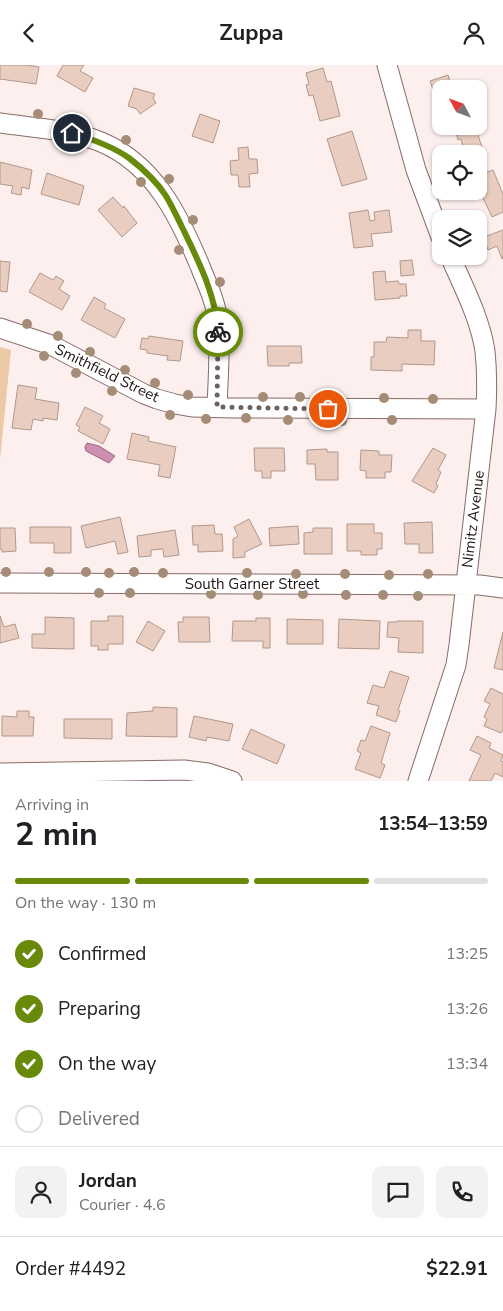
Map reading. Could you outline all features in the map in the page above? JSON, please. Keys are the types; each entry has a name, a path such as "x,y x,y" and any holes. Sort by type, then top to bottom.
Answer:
{"street":[{"path":"387,65 416,170 432,213"},
{"path":"0,123 72,133 101,142 128,158 151,177 166,196 193,250 209,288 217,315 219,335 217,407"},
{"name":"Nimitz Avenue","path":"418,781 456,665 486,409 485,350 474,313 454,265"},
{"name":"Smithfield Street","path":"0,328 51,345 144,394 175,405 486,409"},
{"name":"South Garner Street","path":"0,583 480,585 503,588"},
{"path":"0,773 69,777 184,770 208,773 232,781"}],"shaded area":[{"path":"0,347 11,350 0,460"},
{"path":"87,443 99,446 115,456 109,463 86,451"}],"building":[{"path":"0,65 39,67 36,84 0,79"},
{"path":"63,65 84,65 80,71 93,78 85,92 57,76"},
{"path":"323,68 327,82 331,81 340,116 320,121 313,95 309,96 306,85 309,84 306,73"},
{"path":"448,75 449,80 433,80"},
{"path":"134,88 155,94 153,98 156,103 140,114 137,109 128,106"},
{"path":"200,114 220,121 213,143 192,136"},
{"path":"352,131 367,179 342,186 327,139"},
{"path":"457,135 478,135 481,145 463,145 461,139 458,140"},
{"path":"248,147 249,159 257,159 258,173 249,174 250,187 239,187 238,175 231,175 230,161 239,160 238,148"},
{"path":"0,162 32,170 29,189 22,187 21,195 11,193 13,186 0,184"},
{"path":"493,170 503,194 503,212 492,217 484,200 487,200 487,172"},
{"path":"47,173 84,186 79,205 41,194"},
{"path":"113,197 123,208 124,206 137,223 122,237 98,210"},
{"path":"368,210 370,221 375,220 374,212 389,210 392,232 371,234 373,246 354,248 349,213"},
{"path":"503,230 502,259 497,246 488,250 487,236"},
{"path":"412,260 414,275 401,276 400,261"},
{"path":"0,261 10,262 7,292 0,291"},
{"path":"385,271 386,282 398,281 399,284 406,284 407,296 375,300 373,272"},
{"path":"40,273 53,280 56,276 64,281 59,289 70,296 62,310 29,292"},
{"path":"94,297 106,304 104,308 125,319 115,338 81,320"},
{"path":"408,330 421,330 421,341 435,341 434,365 402,364 402,371 371,370 371,357 374,357 374,342 386,342 387,337 408,338"},
{"path":"149,336 183,341 180,361 167,360 168,356 147,353 147,350 140,349 142,338 148,339"},
{"path":"267,346 301,346 302,363 289,363 289,366 268,366"},
{"path":"18,385 37,388 35,399 59,403 57,420 43,418 43,421 33,419 31,430 12,428"},
{"path":"85,407 103,416 99,423 110,429 103,444 78,431 80,427 76,425"},
{"path":"132,433 149,437 148,441 176,447 170,478 158,476 160,465 127,459"},
{"path":"254,448 284,448 285,471 271,471 271,478 262,478 262,471 255,471"},
{"path":"433,448 446,455 438,470 441,472 436,484 438,486 434,493 412,481"},
{"path":"327,449 327,452 338,452 338,480 316,480 315,464 307,464 307,450"},
{"path":"361,450 379,451 379,455 392,455 391,472 385,472 385,478 366,478 366,471 360,470"},
{"path":"120,517 128,552 118,554 115,541 86,548 81,526"},
{"path":"249,519 262,544 245,552 245,557 233,558 233,539 238,536 234,527"},
{"path":"432,522 433,553 419,553 419,544 405,544 404,523"},
{"path":"347,524 374,524 374,533 382,533 382,549 377,549 377,555 361,555 361,551 347,551"},
{"path":"214,525 215,534 222,534 223,551 198,552 198,545 193,545 192,526"},
{"path":"298,526 299,544 270,546 269,528"},
{"path":"30,527 71,527 71,553 54,553 54,543 30,543"},
{"path":"0,528 15,528 16,551 2,552 2,549 0,549"},
{"path":"313,528 332,528 332,554 304,554 304,533 313,532"},
{"path":"175,530 179,555 164,557 163,549 151,550 151,556 139,557 137,536"},
{"path":"0,616 4,627 15,624 19,638 0,643"},
{"path":"108,616 123,616 123,644 108,644 108,650 98,650 98,646 91,646 91,621 108,621"},
{"path":"45,617 74,618 74,649 32,648 32,634 45,634"},
{"path":"183,617 209,617 210,642 179,642 178,622 183,622"},
{"path":"256,618 270,618 270,648 263,648 263,641 232,641 233,621 256,621"},
{"path":"287,619 323,620 323,644 287,644"},
{"path":"339,619 380,621 379,649 338,648"},
{"path":"148,621 165,631 153,651 136,642"},
{"path":"423,621 423,653 398,652 399,638 387,637 388,622"},
{"path":"503,632 503,670 494,668"},
{"path":"390,671 409,677 396,722 376,715 379,706 367,703 373,685 384,688"},
{"path":"491,688 503,694 503,730 501,733 484,726 487,719 484,717 490,704 484,701"},
{"path":"153,707 177,708 177,737 126,736 127,713 153,711"},
{"path":"17,711 29,711 29,717 34,717 33,736 2,736 2,716 17,717"},
{"path":"194,716 233,724 229,741 207,737 206,741 189,737"},
{"path":"64,719 112,719 112,739 64,738"},
{"path":"371,726 390,733 381,763 385,765 380,778 355,769 361,753 357,751 361,740 365,741"},
{"path":"251,729 285,745 277,764 242,749"},
{"path":"477,736 491,743 489,748 503,755 501,761 503,762 503,777 495,773 491,781 469,781 481,755 470,750"}],"way so far":[{"path":"218,332 217,407 328,409"}],"route":[{"path":"72,133 101,142 128,158 151,177 166,196 193,250 209,288 217,315 218,332"}]}
